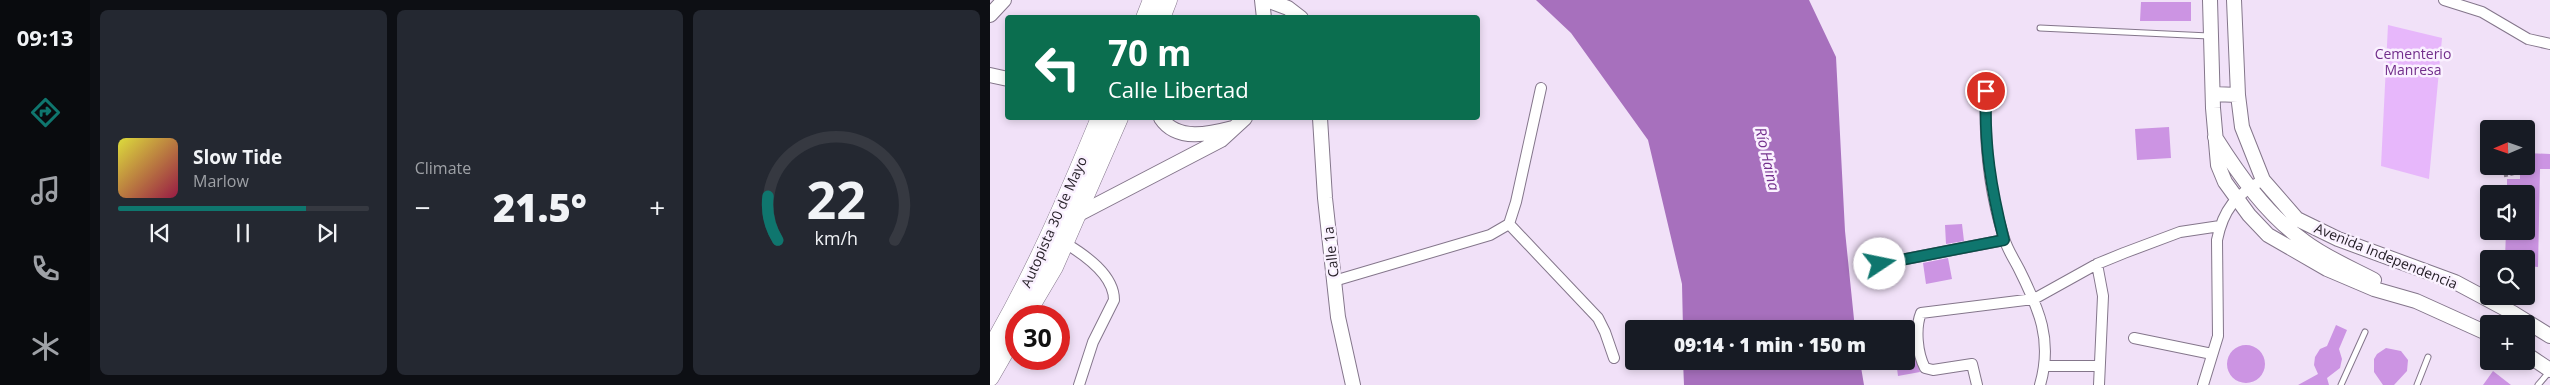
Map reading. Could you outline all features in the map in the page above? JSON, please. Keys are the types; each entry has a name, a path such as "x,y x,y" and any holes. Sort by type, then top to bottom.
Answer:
{"highway":[{"path":"1146,15 1152,0"},
{"path":"1162,15 1168,0"},
{"name":"Autopista 30 de Mayo","path":"990,350 1032,274 1059,218 1099,120"},
{"name":"Autopista 30 de Mayo","path":"1032,305 1065,243 1117,120"},
{"path":"990,377 1005,351"}],"street":[{"path":"990,15 1004,0"},
{"path":"1262,0 1264,15"},
{"path":"1267,0 1288,8 1297,15"},
{"name":"Avenida Independencia","path":"2210,0 2215,136 2218,165 2225,182 2235,198 2268,235 2300,255 2374,289 2397,294"},
{"name":"Avenida Independencia","path":"2234,0 2238,95 2242,127 2262,180 2297,219 2314,229 2455,282 2513,313 2550,336"},
{"path":"2444,0 2482,12 2528,39 2550,44"},
{"path":"990,75 1005,78"},
{"path":"1334,281 1490,235 1509,224 1516,202 1541,88"},
{"path":"1986,91 1984,131 1993,198 2004,240 2034,299 2046,335 2046,366 2040,385"},
{"path":"2213,94 2238,95"},
{"path":"1163,120 1172,127 1193,135 1234,128"},
{"path":"1077,215 1221,140 1243,120"},
{"name":"Calle 1a","path":"1320,120 1325,198 1338,316 1353,385"},
{"name":"Avenida Independencia","path":"2215,136 2249,187 2272,214 2302,240 2397,294 2450,315 2480,330"},
{"path":"2203,385 2219,324 2217,240 2220,226 2226,211 2235,198 2262,180"},
{"path":"1509,224 1598,318 1606,332 1614,358"},
{"path":"1977,385 1972,364 1933,370 1925,368 1922,361 1917,325 1921,313 2034,299 2097,264 2180,232 2220,226"},
{"path":"1880,264 2004,240"},
{"path":"1065,243 1105,274 1112,282 1114,294 1114,300 1093,342 1080,385"},
{"path":"2097,264 2103,296 2099,385"},
{"path":"2134,338 2212,354"},
{"path":"2535,360 2550,370"},
{"path":"2046,366 2099,366"}],"lane":[{"path":"2040,28 2212,36"},
{"path":"2341,385 2365,332"},
{"path":"2417,385 2428,357"},
{"path":"2538,385 2550,370"}],"path":[{"path":"2504,176 2509,175"}],"green space":[{"name":"Cementerio Manresa","path":"2388,25 2442,38 2429,179 2381,166"}],"water":[{"name":"Río Haina","path":"1536,0 1809,0 1836,57 1845,231 1854,320 1683,320 1682,284 1648,140 1571,33"},
{"path":"1683,370 1862,370 1864,385 1684,385"}],"building":[{"path":"2141,2 2191,2 2191,21 2140,21"},
{"path":"2169,127 2171,158 2137,160 2135,129"},
{"path":"2535,153 2550,154 2550,169 2540,169 2538,267 2535,267 2535,250 2505,250 2506,240 2535,240 2535,185 2507,185 2507,179 2520,179 2520,175 2535,175"},
{"path":"1962,224 1964,241 1946,244 1945,225"},
{"path":"1948,258 1952,279 1926,284 1923,263"},
{"path":"2336,325 2347,330 2339,349 2342,359 2340,368 2327,378 2329,385 2298,385 2318,374 2314,365 2315,357 2320,349 2327,346"},
{"path":"2246,345 2260,350 2265,364 2260,378 2246,383 2232,378 2227,364 2232,350"},
{"path":"2386,348 2401,351 2408,360 2407,371 2394,385 2383,385 2374,372 2374,359 2377,354"},
{"path":"1915,355 1920,372 1898,376 1897,370 1915,370"},
{"path":"2493,371 2511,385 2483,385"}],"route":[{"path":"1880,264 2004,240 1993,198 1984,131 1986,91"}]}
